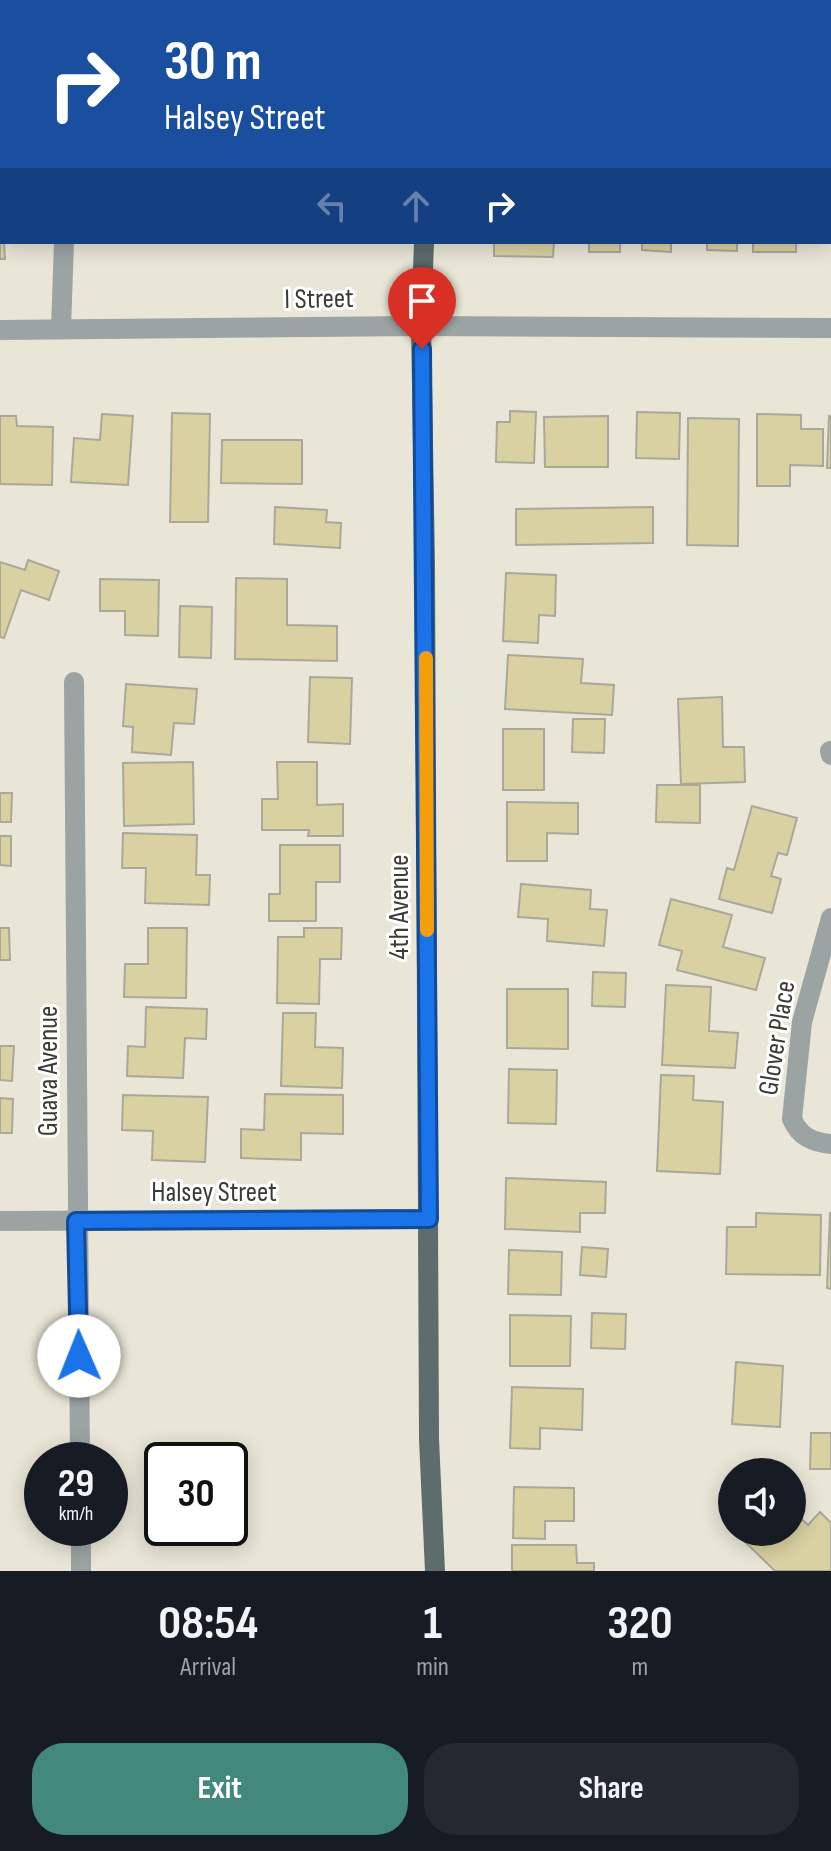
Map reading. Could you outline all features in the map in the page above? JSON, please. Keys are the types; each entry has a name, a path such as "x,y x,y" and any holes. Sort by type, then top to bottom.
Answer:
{"main road":[{"name":"4th Avenue","path":"424,244 421,326 430,1467 435,1571"}],"street":[{"path":"61,329 64,244"},
{"name":"I Street","path":"0,330 421,326 831,328"},
{"name":"Guava Avenue","path":"74,682 80,1442"},
{"name":"Glover Place","path":"831,918 802,1022 792,1119 798,1132 817,1142 831,1144"},
{"name":"Halsey Street","path":"0,1221 429,1219"},
{"path":"81,1546 81,1571"}],"building":[{"path":"0,244 4,244 5,259 0,259"},
{"path":"494,244 554,244 553,257 494,256"},
{"path":"589,244 620,244 620,252 589,252"},
{"path":"642,244 671,244 671,252 642,250"},
{"path":"707,244 737,244 737,251 707,250"},
{"path":"753,244 796,244 796,252 753,252"},
{"path":"510,411 536,412 534,463 496,462 497,422 510,422"},
{"path":"637,412 680,413 679,459 636,458"},
{"path":"172,413 210,414 208,522 170,522"},
{"path":"102,414 133,416 128,485 71,482 74,438 100,440"},
{"path":"757,414 801,415 801,429 823,429 823,466 790,465 790,486 757,486"},
{"path":"0,416 16,416 17,426 53,427 52,485 0,484"},
{"path":"608,416 608,467 545,467 544,417"},
{"path":"829,416 831,468 827,468"},
{"path":"688,418 739,419 738,546 687,545"},
{"path":"222,440 302,440 302,484 221,483"},
{"path":"275,507 327,510 326,522 341,523 340,548 274,544"},
{"path":"653,507 653,543 516,545 516,509"},
{"path":"28,560 59,571 49,600 21,590 4,638 0,637 0,562 25,570"},
{"path":"506,573 556,575 555,616 539,615 538,643 503,641"},
{"path":"236,578 287,579 287,625 337,626 337,661 235,659"},
{"path":"100,579 159,580 158,636 125,635 125,611 100,611"},
{"path":"180,606 212,607 211,658 179,657"},
{"path":"508,655 583,659 581,683 614,685 612,715 505,709"},
{"path":"310,677 352,678 350,744 308,742"},
{"path":"126,684 197,689 194,724 174,723 171,755 132,752 133,727 123,726"},
{"path":"722,697 723,747 744,747 745,782 681,784 678,699"},
{"path":"573,719 605,719 604,753 572,752"},
{"path":"503,729 544,729 544,790 503,790"},
{"path":"193,762 194,824 124,826 123,763"},
{"path":"277,762 317,762 317,805 343,804 343,836 308,836 309,830 262,830 262,799 278,799"},
{"path":"657,785 700,785 700,823 656,822"},
{"path":"0,793 12,793 11,822 0,822"},
{"path":"507,802 578,803 578,834 547,833 547,861 507,861"},
{"path":"752,806 797,818 787,855 778,853 771,876 781,879 772,913 719,899 727,868 734,870"},
{"path":"123,833 197,835 196,875 210,875 209,905 145,903 146,868 122,868"},
{"path":"0,836 11,836 11,866 0,865"},
{"path":"280,845 340,845 340,882 316,882 316,921 269,921 269,894 280,894"},
{"path":"521,884 591,890 590,909 607,910 604,946 547,941 548,919 518,917"},
{"path":"671,899 732,915 723,947 765,958 756,990 677,970 682,951 659,945"},
{"path":"0,928 9,928 10,960 0,960"},
{"path":"148,928 187,928 186,998 124,997 125,964 148,964"},
{"path":"304,928 342,928 341,959 320,959 319,1004 277,1003 278,937 304,937"},
{"path":"593,972 626,973 625,1007 592,1006"},
{"path":"666,985 711,987 709,1031 738,1033 735,1068 662,1065"},
{"path":"507,989 568,989 568,1049 507,1048"},
{"path":"146,1007 207,1009 206,1039 185,1038 183,1078 127,1076 128,1046 145,1047"},
{"path":"283,1013 316,1013 315,1047 343,1048 342,1088 281,1086"},
{"path":"0,1046 14,1046 12,1081 0,1080"},
{"path":"509,1069 557,1070 556,1124 508,1123"},
{"path":"661,1075 694,1076 693,1100 723,1102 720,1174 657,1171"},
{"path":"265,1094 343,1095 343,1134 301,1133 301,1160 241,1158 241,1129 264,1130"},
{"path":"123,1095 208,1097 205,1162 152,1160 153,1131 122,1130"},
{"path":"0,1098 13,1099 12,1133 0,1133"},
{"path":"506,1178 606,1182 605,1213 580,1213 580,1232 505,1229"},
{"path":"756,1213 821,1215 820,1275 726,1274 727,1227 756,1227"},
{"path":"831,1213 831,1289 827,1288"},
{"path":"582,1247 608,1249 606,1277 580,1275"},
{"path":"509,1250 562,1252 561,1295 508,1294"},
{"path":"592,1313 626,1314 625,1349 591,1348"},
{"path":"510,1315 571,1316 570,1366 510,1366"},
{"path":"736,1362 783,1366 780,1427 732,1424"},
{"path":"512,1387 583,1389 582,1430 540,1428 540,1449 510,1448"},
{"path":"811,1433 831,1433 831,1469 810,1469"},
{"path":"514,1487 574,1488 574,1521 545,1521 545,1539 513,1538"},
{"path":"820,1512 831,1523 831,1571 775,1571 749,1546 806,1546 806,1523 808,1525"},
{"path":"512,1545 576,1545 577,1563 594,1563 594,1571 512,1571"}],"slow traffic":[{"path":"426,658 427,930"}],"route":[{"path":"79,1356 76,1221 429,1219 422,349"}]}
